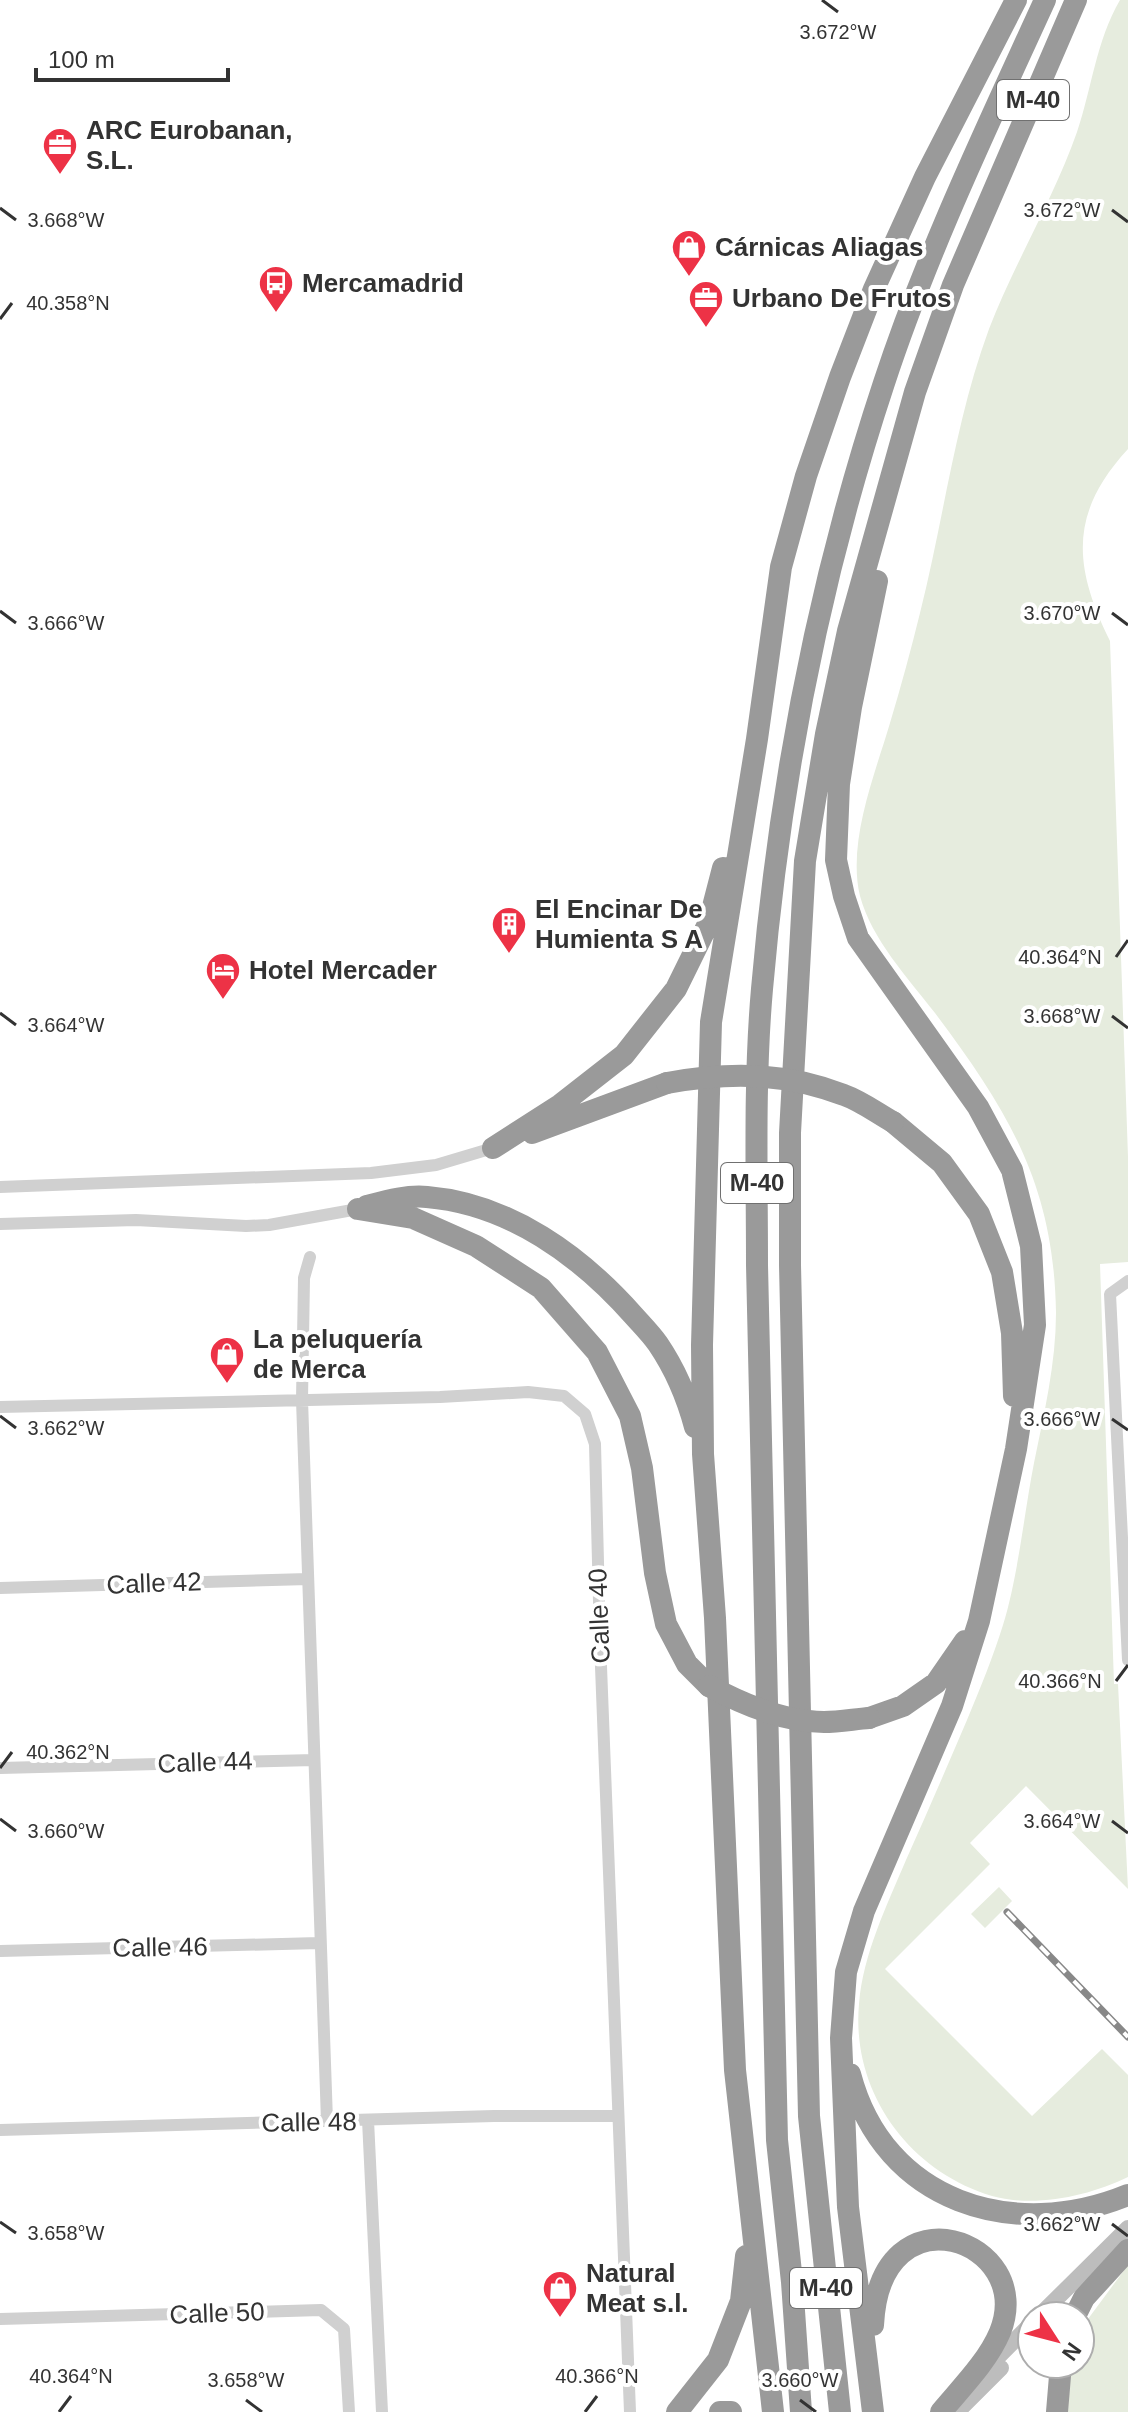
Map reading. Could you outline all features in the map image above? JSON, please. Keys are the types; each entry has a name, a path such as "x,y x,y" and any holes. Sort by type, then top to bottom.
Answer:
{"highway":[{"path":"773,2412 735,2070 715,1618 703,1454 702,1345 711,1022 757,739 781,567 806,476 874,289 925,177 1016,0"},
{"name":"M-40","path":"801,2412 792,2282 777,2140 757,1250 756,1131 763,977 775,857 794,729 841,522 884,381 924,273 1045,0"},
{"name":"M-40","path":"840,2412 809,2116 790,1280 790,1133 805,861 826,734 848,631 915,392 953,285 1076,0"},
{"path":"989,201 1092,0"},
{"path":"872,2401 848,2207 841,2038 846,1972 864,1911 952,1706 979,1621 1016,1449 1035,1325 1031,1246 1012,1170 978,1107 858,938 836,860 839,784 851,707 900,480 915,392"},
{"path":"493,1148 560,1105 624,1055 676,989 709,922 757,739"},
{"path":"493,1148 667,1083 714,1075 782,1077 846,1095 893,1122 942,1163 979,1214 1002,1272 1012,1333 1016,1449"},
{"path":"358,1209 394,1199 426,1197 475,1207 523,1226 575,1258 615,1295 657,1342 686,1394 703,1454"},
{"path":"358,1209 413,1218 476,1246 541,1288 597,1352 630,1416 642,1468 655,1573 666,1624 687,1664 709,1686 738,1701 785,1717 824,1722 869,1718 903,1706 936,1683 979,1621"},
{"path":"841,2038 856,2096 873,2128 892,2153 917,2176 948,2196 974,2207 1032,2216 1093,2207 1128,2195"},
{"path":"677,2412 718,2360 741,2301 751,2219"},
{"path":"872,2401 874,2299 881,2278 911,2246 931,2239 954,2241 973,2249 991,2264 1003,2285 1006,2306 1000,2332 989,2352 942,2412"},
{"path":"1083,2300 1128,2250"},
{"path":"1057,2412 1060,2380"},
{"path":"720,2412 731,2412"}],"main road":[{"path":"1055,2300 1128,2228"},
{"path":"1068,2300 1128,2238"},
{"path":"942,2412 1016,2339"},
{"path":"957,2412 1016,2352"}],"street":[{"path":"0,1187 371,1173 436,1165 493,1148"},
{"path":"0,1224 136,1220 257,1226 358,1209"},
{"path":"310,1257 304,1278 302,1400 327,2121"},
{"path":"1128,1281 1110,1294 1128,1660"},
{"name":"Calle 40","path":"0,1407 528,1392 564,1396 585,1414 595,1444 630,2412"},
{"name":"Calle 42","path":"0,1588 308,1579"},
{"name":"Calle 44","path":"0,1768 314,1760"},
{"name":"Calle 46","path":"0,1951 319,1943"},
{"name":"Calle 48","path":"0,2130 494,2116 618,2116"},
{"path":"368,2120 382,2412"},
{"name":"Calle 50","path":"0,2319 321,2310 344,2329 349,2412"}],"shaded area":[{"path":"1120,0 1128,0 1128,449 1095,495 1083,541 1089,588 1110,641 1128,1157 1128,1262 1100,1264 1114,1684 1118,1684 1128,1889 1026,1786 970,1843 990,1864 885,1969 1032,2116 1102,2049 1128,2075 1128,2177 1079,2195 1026,2201 992,2196 962,2184 935,2168 911,2147 891,2124 876,2097 865,2068 859,2036 861,1985 877,1930 977,1697 1008,1606 1049,1388 1056,1313 1047,1226 1022,1152 985,1084 873,928 860,896 857,853 864,808 920,613 977,364 999,304 1077,132 1105,32"},
{"path":"999,1887 1012,1901 985,1928 971,1914"},
{"path":"1128,2265 1128,2412 1068,2412 1069,2380 1096,2380 1096,2308"}],"railway":[{"path":"1007,1912 1128,2037"}],"place":[{"name":"ARC Eurobanan, S.L.","path":"60,176"},
{"name":"Cárnicas Aliagas","path":"689,278"},
{"name":"Mercamadrid","path":"276,314"},
{"name":"Urbano De Frutos","path":"706,329"},
{"name":"El Encinar De Humienta S A","path":"509,955"},
{"name":"Hotel Mercader","path":"223,1001"},
{"name":"La peluquería de Merca","path":"227,1385"},
{"name":"Natural Meat s.l.","path":"560,2319"}]}
